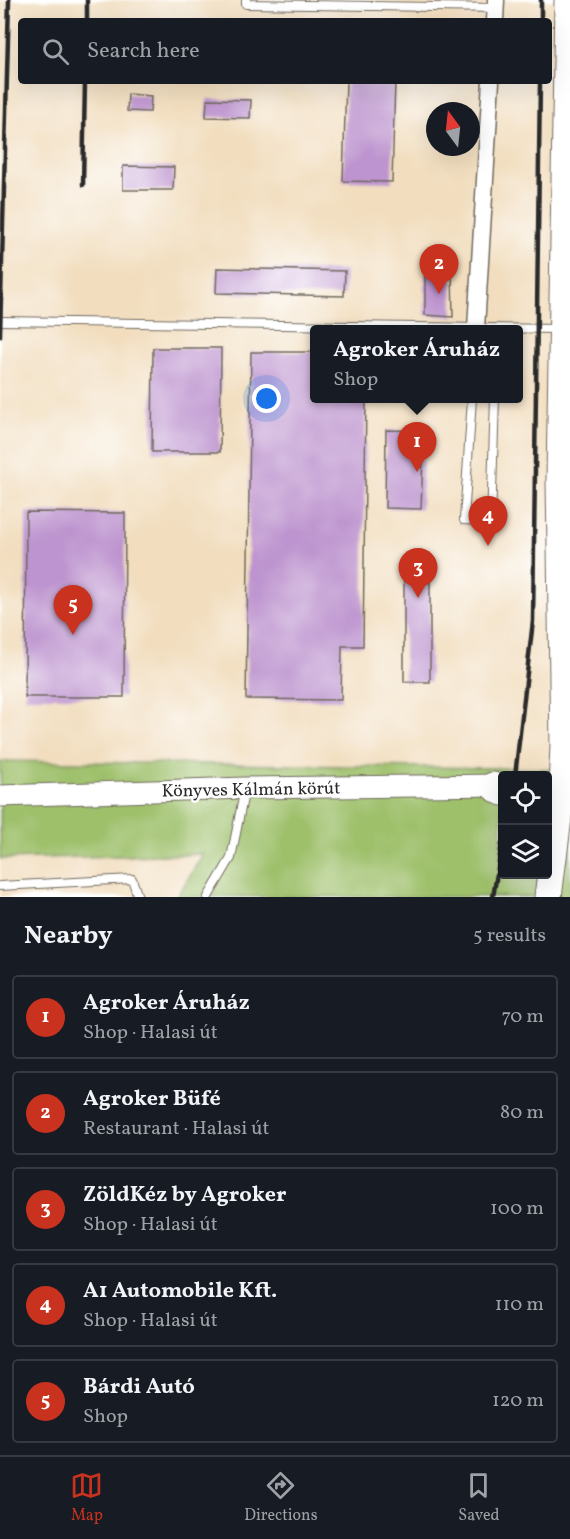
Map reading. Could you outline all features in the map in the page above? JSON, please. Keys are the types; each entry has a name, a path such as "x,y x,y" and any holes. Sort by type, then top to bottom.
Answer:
{"main road":[{"path":"552,838 560,786 566,656 562,330 567,301 568,0"},
{"path":"548,897 549,879"}],"street":[{"path":"476,325 491,84"},
{"name":"Könyves Kálmán körút","path":"0,796 245,788 498,788"}],"lane":[{"path":"246,0 246,4 496,10"},
{"path":"0,321 310,326"},
{"path":"523,329 562,330"},
{"path":"472,403 464,520 491,522 495,403"},
{"path":"208,897 231,858 245,788"},
{"path":"0,886 132,879 138,897"}],"green space":[{"path":"0,761 570,769 570,897 177,897 203,854 0,859"}],"building":[{"path":"346,84 395,84 392,182 343,181"},
{"path":"128,94 151,96 150,112 127,111"},
{"path":"207,99 251,100 250,118 206,117"},
{"path":"123,166 174,167 173,190 123,190"},
{"path":"217,268 345,271 344,296 216,293"},
{"path":"425,273 452,273 453,317 425,315"},
{"path":"153,348 221,348 220,452 152,452"},
{"path":"251,352 310,352 310,403 366,403 363,646 342,646 341,700 246,699"},
{"path":"386,430 424,431 421,509 385,508"},
{"path":"26,512 125,513 124,697 25,697"},
{"path":"404,578 430,578 430,682 404,682"}],"railway":[{"path":"0,336 9,0"},
{"path":"87,0 87,18"},
{"path":"541,0 541,18"},
{"path":"83,185 85,84"},
{"path":"516,771 533,621 540,84"},
{"path":"493,897 498,868"}],"place":[{"name":"Agroker Büfé","path":"439,294"},
{"name":"Agroker Áruház","path":"417,472"},
{"name":"A1 Automobile Kft.","path":"488,546"},
{"name":"ZöldKéz by Agroker","path":"418,598"},
{"name":"Bárdi Autó","path":"73,635"}]}
